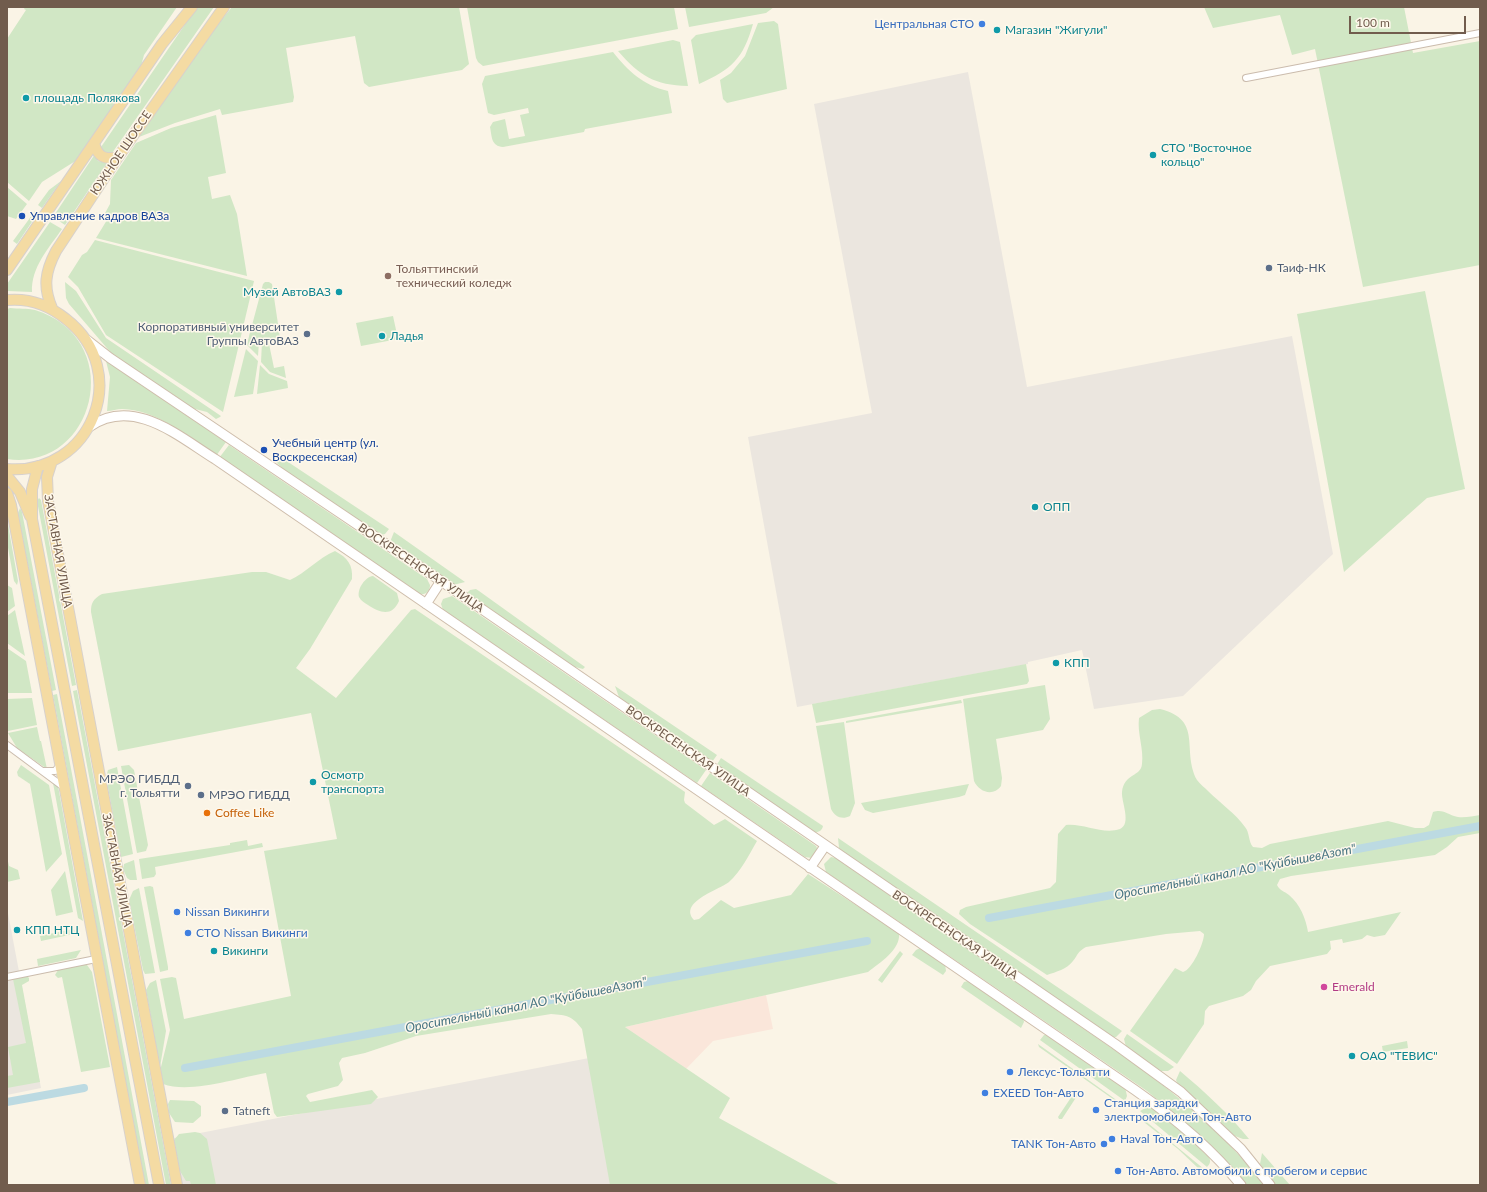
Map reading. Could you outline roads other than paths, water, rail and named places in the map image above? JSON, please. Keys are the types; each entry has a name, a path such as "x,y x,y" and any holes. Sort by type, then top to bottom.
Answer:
{"main road":[{"path":"7,270 162,44 192,7"},
{"name":"ЮЖНОЕ ШОССЕ","path":"52,308 45,287 48,266 69,230 118,157 224,7"},
{"path":"94,143 99,156 103,158 118,157"},
{"path":"7,300 27,300 52,308 72,323 87,340 95,358 100,381 97,407 89,427"},
{"name":"ВОСКРЕСЕНСКАЯ УЛИЦА","path":"87,340 110,358 441,581 1166,1081 1181,1092 1241,1149 1270,1185"},
{"path":"7,469 22,469 38,466 52,461 72,448 89,427 96,422 122,415 140,417 163,426 215,459 1146,1098 1196,1137 1223,1163 1241,1185"},
{"name":"ЗАСТАВНАЯ УЛИЦА","path":"52,461 47,477 48,502 177,1185"},
{"name":"ЗАСТАВНАЯ УЛИЦА","path":"38,466 32,488 32,519 159,1185"},
{"name":"ЗАСТАВНАЯ УЛИЦА","path":"7,476 17,488 32,519"},
{"path":"7,493 14,520 140,1185"},
{"path":"426,604 441,581"},
{"path":"810,868 825,846"},
{"path":"120,1084 139,1080"}],"street":[{"path":"1246,78 1480,34"},
{"path":"7,745 65,788"},
{"path":"40,770 50,772 55,771 60,765"},
{"path":"7,976 96,959"}],"waterway":[{"name":"Оросительный канал АО \"КуйбышевАзот\"","path":"989,918 1480,826"},
{"name":"Оросительный канал АО \"КуйбышевАзот\"","path":"185,1068 867,941"},
{"name":"Оросительный канал АО \"КуйбышевАзот\"","path":"7,1102 84,1088"}],"place":[{"name":"Центральная СТО","path":"982,24"},
{"name":"Магазин \"Жигули\"","path":"997,30"},
{"name":"площадь Полякова","path":"26,98"},
{"name":"СТО \"Восточное кольцо\"","path":"1153,155"},
{"name":"Управление кадров ВАЗа","path":"22,216"},
{"name":"Таиф-НК","path":"1269,268"},
{"name":"Тольяттинский технический коледж","path":"388,276"},
{"name":"Музей АвтоВАЗ","path":"339,292"},
{"name":"Корпоративный университет Группы АвтоВАЗ","path":"307,334"},
{"name":"Ладья","path":"382,336"},
{"name":"Учебный центр (ул. Воскресенская)","path":"264,450"},
{"name":"ОПП","path":"1035,507"},
{"name":"КПП","path":"1056,663"},
{"name":"Осмотр транспорта","path":"313,782"},
{"name":"МРЭО ГИБДД г. Тольятти","path":"188,786"},
{"name":"МРЭО ГИБДД","path":"201,795"},
{"name":"Coffee Like","path":"207,813"},
{"name":"Nissan Викинги","path":"177,912"},
{"name":"КПП НТЦ","path":"17,930"},
{"name":"СТО Nissan Викинги","path":"188,933"},
{"name":"Викинги","path":"214,951"},
{"name":"Emerald","path":"1324,987"},
{"name":"ОАО \"ТЕВИС\"","path":"1352,1056"},
{"name":"Лексус-Тольятти","path":"1010,1072"},
{"name":"EXEED Тон-Авто","path":"985,1093"},
{"name":"Станция зарядки электромобилей Тон-Авто","path":"1096,1110"},
{"name":"Tatneft","path":"225,1111"},
{"name":"Haval Тон-Авто","path":"1112,1139"},
{"name":"TANK Тон-Авто","path":"1104,1144"},
{"name":"Тон-Авто. Автомобили с пробегом и сервис","path":"1118,1171"}]}
